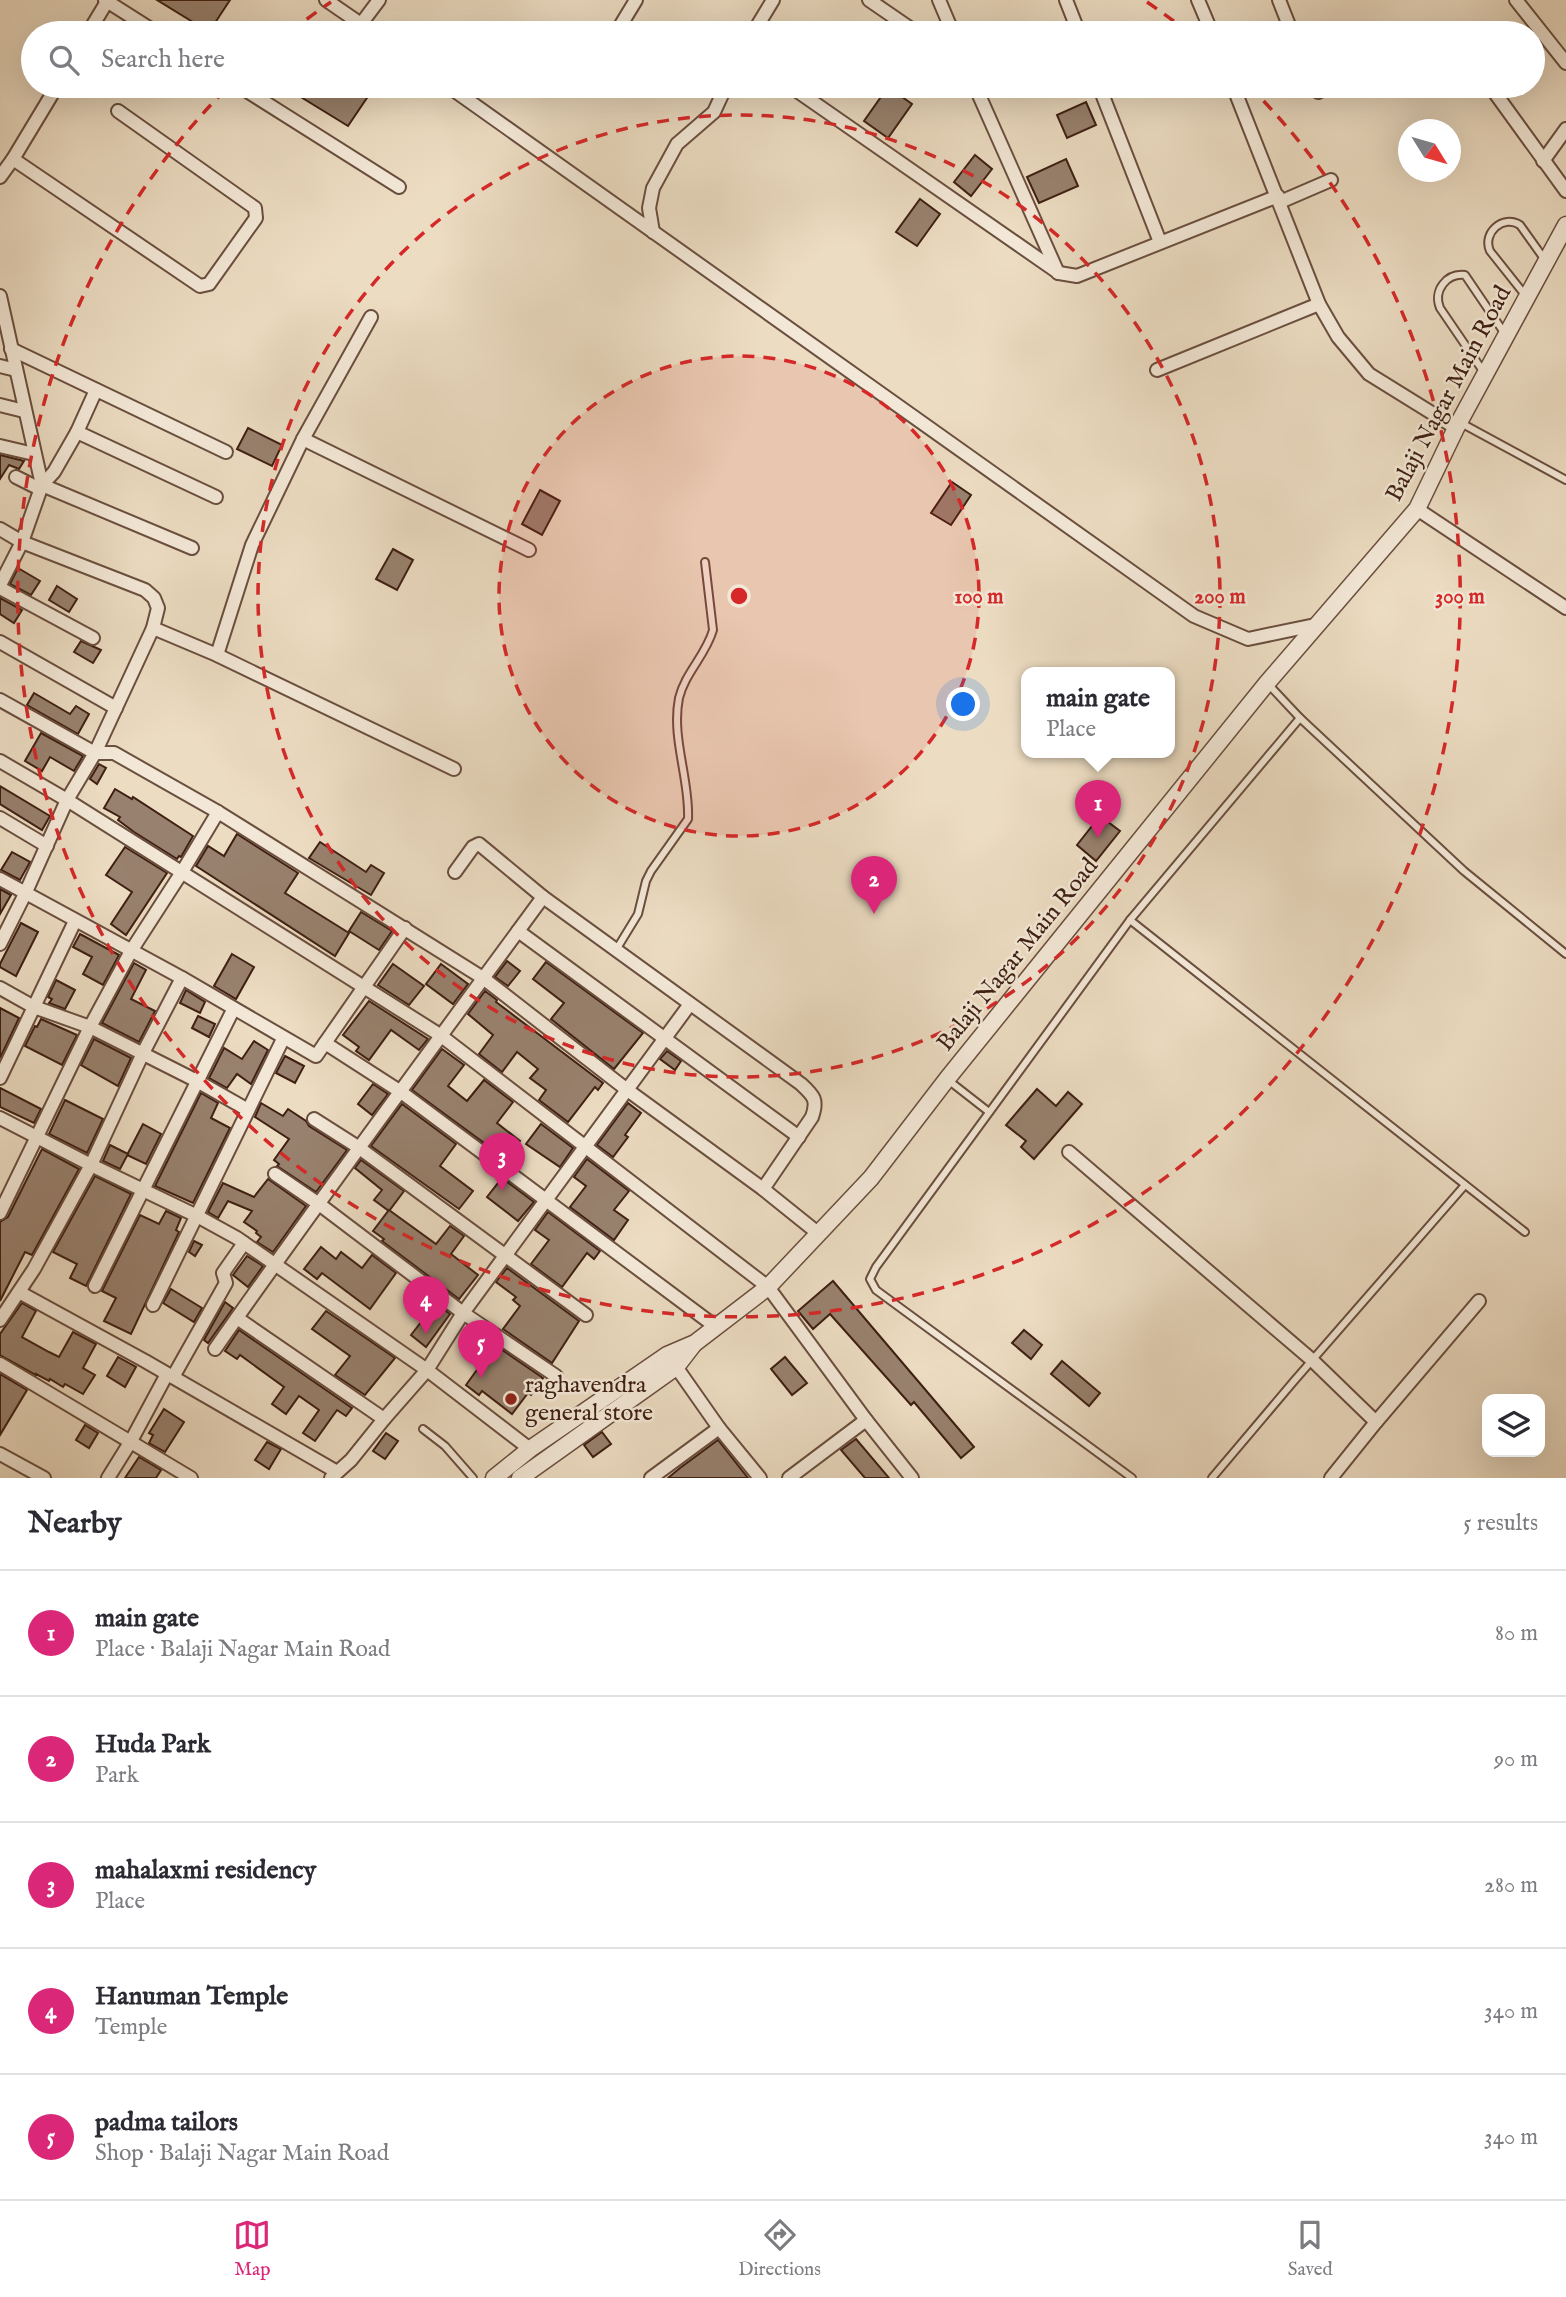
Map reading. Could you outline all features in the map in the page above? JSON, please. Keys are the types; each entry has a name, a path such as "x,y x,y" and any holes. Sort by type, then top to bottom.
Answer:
{"street":[{"path":"326,0 357,21"},
{"path":"363,21 379,0"},
{"path":"623,21 636,0"},
{"path":"760,21 773,0"},
{"path":"869,0 900,21"},
{"path":"939,0 948,21"},
{"path":"1066,0 1074,21"},
{"path":"1198,0 1207,21"},
{"path":"1279,0 1287,21"},
{"path":"1516,0 1533,21"},
{"path":"95,21 107,1 138,21"},
{"path":"1545,37 1566,63"},
{"path":"0,177 50,98"},
{"path":"259,98 399,187"},
{"path":"465,98 1194,616 1248,639 1315,625"},
{"path":"653,232 649,208 653,188 677,144 714,112 720,98"},
{"path":"807,98 1059,274 1077,276 1160,242 1331,180"},
{"path":"980,98 1059,274"},
{"path":"1104,98 1160,242"},
{"path":"1238,98 1320,304 1338,337 1369,374 1457,425"},
{"path":"1499,98 1566,191"},
{"path":"13,159 200,286 209,284 256,218 255,208 118,111"},
{"path":"1543,161 1566,129"},
{"name":"Balaji Nagar Main Road","path":"671,1361 768,1287 871,1178 947,1079 1267,683 1417,509 1457,425 1566,225"},
{"path":"0,296 41,487"},
{"path":"1157,370 1320,304"},
{"path":"217,655 252,545 303,439 371,317"},
{"path":"12,349 226,452"},
{"path":"0,366 16,370"},
{"path":"93,638 0,586 22,542 41,487 54,472 77,432 96,390"},
{"path":"0,405 24,411"},
{"path":"77,432 216,497"},
{"path":"303,439 529,550"},
{"path":"0,446 34,454"},
{"path":"16,477 192,548"},
{"path":"1417,509 1566,608"},
{"path":"0,530 22,542 145,590 158,608 153,628 116,709 95,753 67,800 0,943"},
{"path":"153,628 217,655 454,769"},
{"path":"0,642 116,709"},
{"path":"0,700 95,753 114,753 218,812 482,978 820,1234"},
{"path":"0,761 67,800 440,1035 768,1287 912,1478"},
{"path":"0,1213 90,1027 131,951 218,812"},
{"path":"0,818 47,846"},
{"path":"454,872 473,847 479,844 543,897 801,1084 812,1095 816,1106 812,1117 763,1189"},
{"path":"0,879 182,978 316,1056 405,928"},
{"path":"215,1349 358,1147 543,897"},
{"path":"0,1078 75,921"},
{"path":"517,931 799,1137"},
{"path":"0,1320 34,1269 91,1165 182,978"},
{"path":"0,988 34,1006 90,1027 248,1110"},
{"path":"19,1292 170,1375 334,1475 351,1460 427,1370 463,1312 690,1004"},
{"path":"95,1286 233,1010"},
{"path":"153,1305 283,1039"},
{"path":"325,1043 401,1092 716,1327"},
{"path":"0,1118 197,1216 244,1243 427,1370 530,1450"},
{"path":"314,1119 358,1147 586,1315"},
{"path":"1069,1152 1312,1360 1376,1422"},
{"path":"275,1174 463,1312 556,1376"},
{"path":"108,1478 226,1283 223,1273 244,1243"},
{"path":"1331,1478 1479,1301"},
{"path":"237,1318 384,1419"},
{"path":"671,1361 719,1428 760,1478"},
{"path":"494,1478 530,1450 671,1361"},
{"path":"520,1478 671,1361"},
{"path":"0,1364 191,1478"},
{"path":"789,1478 866,1420"},
{"path":"650,1478 719,1428"},
{"path":"0,1454 44,1478"}],"lane":[{"path":"1527,298 1490,251 1489,236 1507,220 1514,221 1520,225 1546,262"},
{"path":"1485,374 1437,301 1438,292 1446,280 1458,274 1465,275 1506,335"},
{"path":"1457,425 1566,480"},
{"path":"616,950 638,914 651,871 688,819 677,720 678,701 683,686 711,639 713,630 705,562"},
{"path":"1267,683 1300,718 1464,871 1566,954"},
{"path":"1132,1478 876,1290 870,1279 876,1267 1130,920 1300,718"},
{"path":"1130,920 1525,1232"},
{"path":"947,1079 989,1112"},
{"path":"1212,1478 1465,1185"},
{"path":"423,1429 446,1446 473,1478"}],"building":[{"path":"157,0 230,0 216,21 191,21"},
{"path":"302,98 367,98 348,126"},
{"path":"880,98 904,98 912,104 888,138 864,121"},
{"path":"1086,102 1096,125 1067,138 1057,115"},
{"path":"975,155 992,169 971,196 954,182"},
{"path":"1066,159 1078,186 1039,203 1027,177"},
{"path":"920,199 940,214 917,246 896,232"},
{"path":"248,428 282,445 272,466 237,449"},
{"path":"0,455 24,461 19,469 9,465 0,479"},
{"path":"952,482 971,495 951,525 931,513"},
{"path":"540,490 560,501 542,535 522,524"},
{"path":"393,549 413,560 397,590 376,579"},
{"path":"18,568 40,581 31,595 10,584"},
{"path":"57,586 77,599 69,612 49,600"},
{"path":"0,598 22,610 14,623 0,614"},
{"path":"81,641 101,650 93,663 74,652"},
{"path":"34,693 70,714 76,706 89,714 78,734 27,705"},
{"path":"41,733 83,756 74,771 50,757 42,771 25,761"},
{"path":"99,764 106,768 97,784 90,779"},
{"path":"0,786 50,816 42,830 0,804"},
{"path":"115,789 132,799 133,797 193,836 181,857 177,859 134,832 118,820 120,817 104,808"},
{"path":"1100,816 1120,831 1096,861 1077,845"},
{"path":"237,834 298,873 285,893 349,933 335,956 196,866 208,846 224,856"},
{"path":"320,842 366,872 371,865 384,873 371,895 309,858"},
{"path":"125,847 167,873 126,935 111,924 132,892 106,875"},
{"path":"12,852 30,862 20,880 1,870"},
{"path":"0,889 11,895 0,914"},
{"path":"361,912 392,931 379,950 349,931"},
{"path":"21,923 38,932 16,976 0,967 0,964"},
{"path":"80,934 119,955 103,985 83,974 92,957 73,947"},
{"path":"232,954 254,967 236,999 214,986"},
{"path":"507,961 520,971 508,986 495,977"},
{"path":"546,962 643,1033 614,1069 551,1019 564,1003 533,979"},
{"path":"134,963 146,970 131,999 155,1011 139,1042 102,1023"},
{"path":"393,964 424,986 409,1005 378,985"},
{"path":"441,964 468,984 453,1004 426,984"},
{"path":"56,980 75,990 65,1009 49,1003 52,999 48,997"},
{"path":"186,990 205,1002 200,1013 180,1003"},
{"path":"485,991 603,1083 598,1090 595,1087 568,1122 539,1100 546,1090 530,1078 538,1069 517,1052 502,1072 479,1054 493,1035 468,1014"},
{"path":"369,1001 428,1039 419,1050 391,1030 369,1060 356,1051 359,1047 343,1035"},
{"path":"0,1008 19,1018 0,1058"},
{"path":"198,1016 215,1024 209,1037 192,1028"},
{"path":"41,1019 77,1035 62,1065 25,1046"},
{"path":"94,1039 131,1058 118,1086 81,1065"},
{"path":"254,1041 268,1050 251,1084 237,1074 227,1088 209,1078 224,1048 242,1059"},
{"path":"442,1049 464,1065 448,1086 467,1101 484,1080 513,1102 497,1123 520,1141 506,1159 412,1090"},
{"path":"667,1051 681,1061 675,1070 660,1059"},
{"path":"285,1056 304,1066 295,1083 276,1073"},
{"path":"373,1084 388,1094 372,1115 358,1104"},
{"path":"0,1088 41,1109 34,1123 0,1107"},
{"path":"1037,1089 1056,1106 1068,1092 1082,1104 1034,1159 1021,1147 1026,1141 1006,1125"},
{"path":"201,1093 218,1103 211,1118 230,1128 193,1203 155,1186"},
{"path":"65,1100 103,1119 87,1153 49,1134"},
{"path":"261,1103 283,1116 288,1109 347,1150 316,1192 277,1166 279,1164 274,1160 289,1139 255,1117"},
{"path":"628,1103 641,1113 613,1157 597,1145"},
{"path":"402,1104 456,1144 440,1166 473,1191 459,1209 371,1146"},
{"path":"143,1124 161,1134 146,1164 127,1155"},
{"path":"541,1124 573,1148 560,1167 526,1144"},
{"path":"110,1145 128,1154 120,1169 103,1161"},
{"path":"42,1149 79,1169 32,1255 25,1252 0,1301 0,1222 8,1217"},
{"path":"587,1159 629,1191 614,1210 628,1220 614,1240 570,1207 586,1186 574,1177"},
{"path":"361,1160 404,1191 389,1211 374,1200 382,1190 355,1168"},
{"path":"95,1176 131,1194 86,1286 70,1278 77,1264 53,1252"},
{"path":"502,1178 534,1202 518,1221 487,1197"},
{"path":"268,1179 306,1206 273,1252 257,1242 261,1237 244,1222 252,1211 228,1201 218,1218 208,1212 223,1183 254,1197"},
{"path":"389,1210 436,1244 450,1226 464,1236 451,1254 478,1275 459,1299 382,1241 384,1239 373,1231"},
{"path":"166,1211 181,1218 176,1230 179,1232 131,1334 104,1321 116,1298 102,1291 140,1215 159,1224"},
{"path":"548,1212 600,1251 594,1259 587,1253 562,1287 531,1264 549,1240 535,1230"},
{"path":"194,1241 202,1245 195,1256 189,1252"},
{"path":"321,1247 336,1259 341,1252 362,1268 372,1255 396,1273 370,1309 322,1273 317,1279 304,1269"},
{"path":"247,1256 263,1266 248,1287 233,1275"},
{"path":"507,1268 579,1321 552,1363 503,1329 520,1306 513,1300 516,1297 496,1282"},
{"path":"833,1281 974,1447 961,1458 914,1402 911,1405 830,1314 813,1329 798,1311"},
{"path":"171,1289 202,1308 194,1322 163,1303"},
{"path":"419,1291 450,1314 426,1347 411,1335 428,1313 412,1301"},
{"path":"225,1302 233,1308 208,1343 204,1340"},
{"path":"22,1303 36,1311 22,1337 49,1352 59,1357 73,1332 96,1344 83,1368 95,1375 83,1394 65,1384 63,1387 36,1375 0,1355 0,1334"},
{"path":"326,1311 395,1358 365,1395 335,1375 350,1356 312,1329"},
{"path":"239,1330 352,1408 346,1416 337,1410 315,1441 303,1433 319,1410 299,1396 286,1414 272,1404 284,1387 240,1355 237,1359 225,1351"},
{"path":"1024,1330 1042,1345 1031,1359 1012,1343"},
{"path":"495,1345 543,1378 512,1414 482,1391 479,1395 466,1385"},
{"path":"118,1357 136,1367 125,1387 107,1376"},
{"path":"785,1357 807,1383 792,1395 771,1369"},
{"path":"1062,1361 1100,1393 1089,1406 1051,1374"},
{"path":"0,1374 27,1390 0,1435"},
{"path":"164,1409 184,1422 165,1452 149,1443 153,1435 149,1433"},
{"path":"85,1425 98,1433 89,1448 76,1440"},
{"path":"602,1432 611,1444 593,1457 584,1445"},
{"path":"386,1433 398,1441 385,1459 373,1451"},
{"path":"856,1439 889,1478 865,1478 841,1450"},
{"path":"718,1440 748,1478 668,1478 680,1468"},
{"path":"267,1442 281,1449 269,1469 255,1460"},
{"path":"139,1457 161,1470 156,1478 125,1478"}],"place":[{"name":"main gate","path":"1098,838"},
{"name":"Huda Park","path":"874,914"},
{"name":"mahalaxmi residency","path":"502,1191"},
{"name":"Hanuman Temple","path":"426,1334"},
{"name":"padma tailors","path":"481,1378"},
{"name":"raghavendra general store","path":"511,1399"}]}
